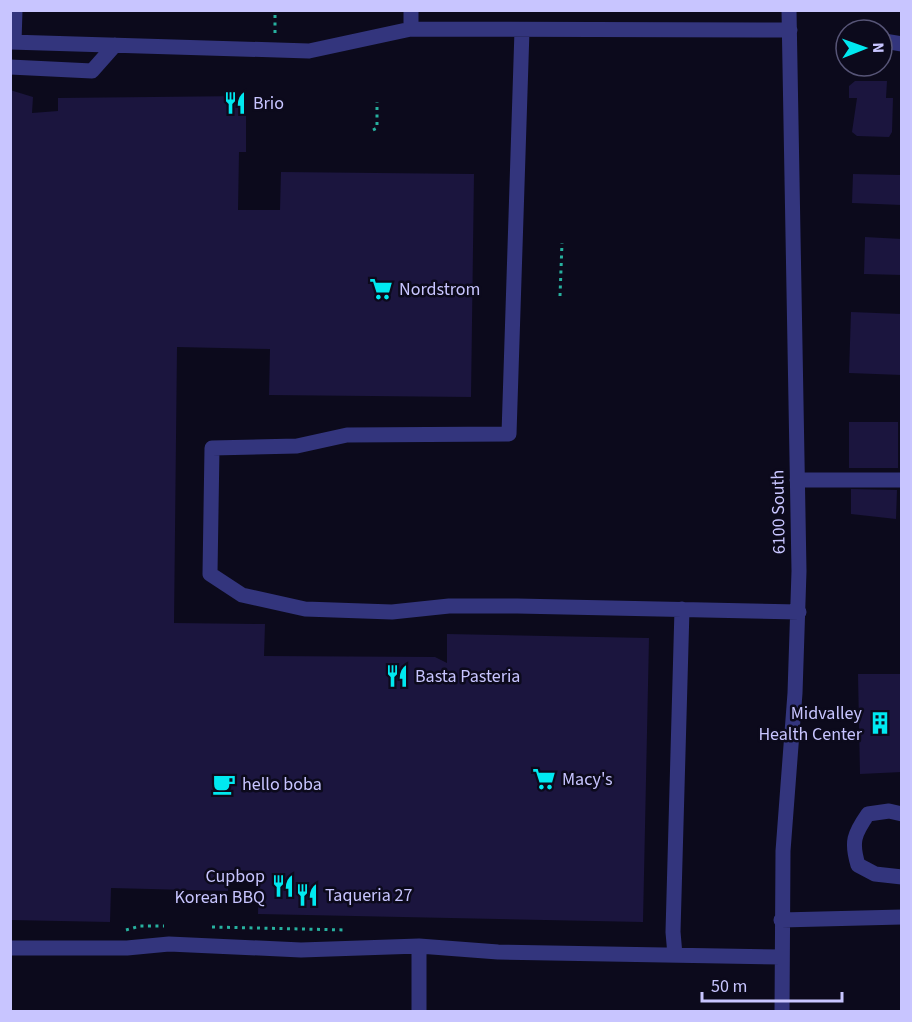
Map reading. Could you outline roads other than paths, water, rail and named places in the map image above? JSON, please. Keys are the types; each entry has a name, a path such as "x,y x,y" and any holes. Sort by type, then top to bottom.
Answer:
{"street":[{"path":"15,10 12,42 309,51 411,29 790,30"},
{"path":"411,10 411,29"},
{"name":"6100 South","path":"782,1011 781,920 784,830 799,612 789,10"},
{"path":"522,30 509,434 347,435 297,446 213,448 210,574 242,595 297,608 392,612 449,606 799,612"},
{"path":"10,67 92,71 115,45"},
{"path":"797,480 902,480"},
{"path":"675,955 673,932 682,609"},
{"path":"902,814 889,811 868,814 856,831 854,850 858,865 875,874 902,877"},
{"path":"781,920 902,917"},
{"path":"10,948 127,948 169,944 301,950 419,946 498,952 781,957"},
{"path":"419,946 419,1011"}],"place":[{"name":"Brio","path":"235,103"},
{"name":"Nordstrom","path":"381,289"},
{"name":"Basta Pasteria","path":"397,676"},
{"name":"Midvalley Health Center","path":"880,723"},
{"name":"Macy's","path":"544,779"},
{"name":"hello boba","path":"224,784"},
{"name":"Cupbop Korean BBQ","path":"283,886"},
{"name":"Taqueria 27","path":"307,895"}]}
